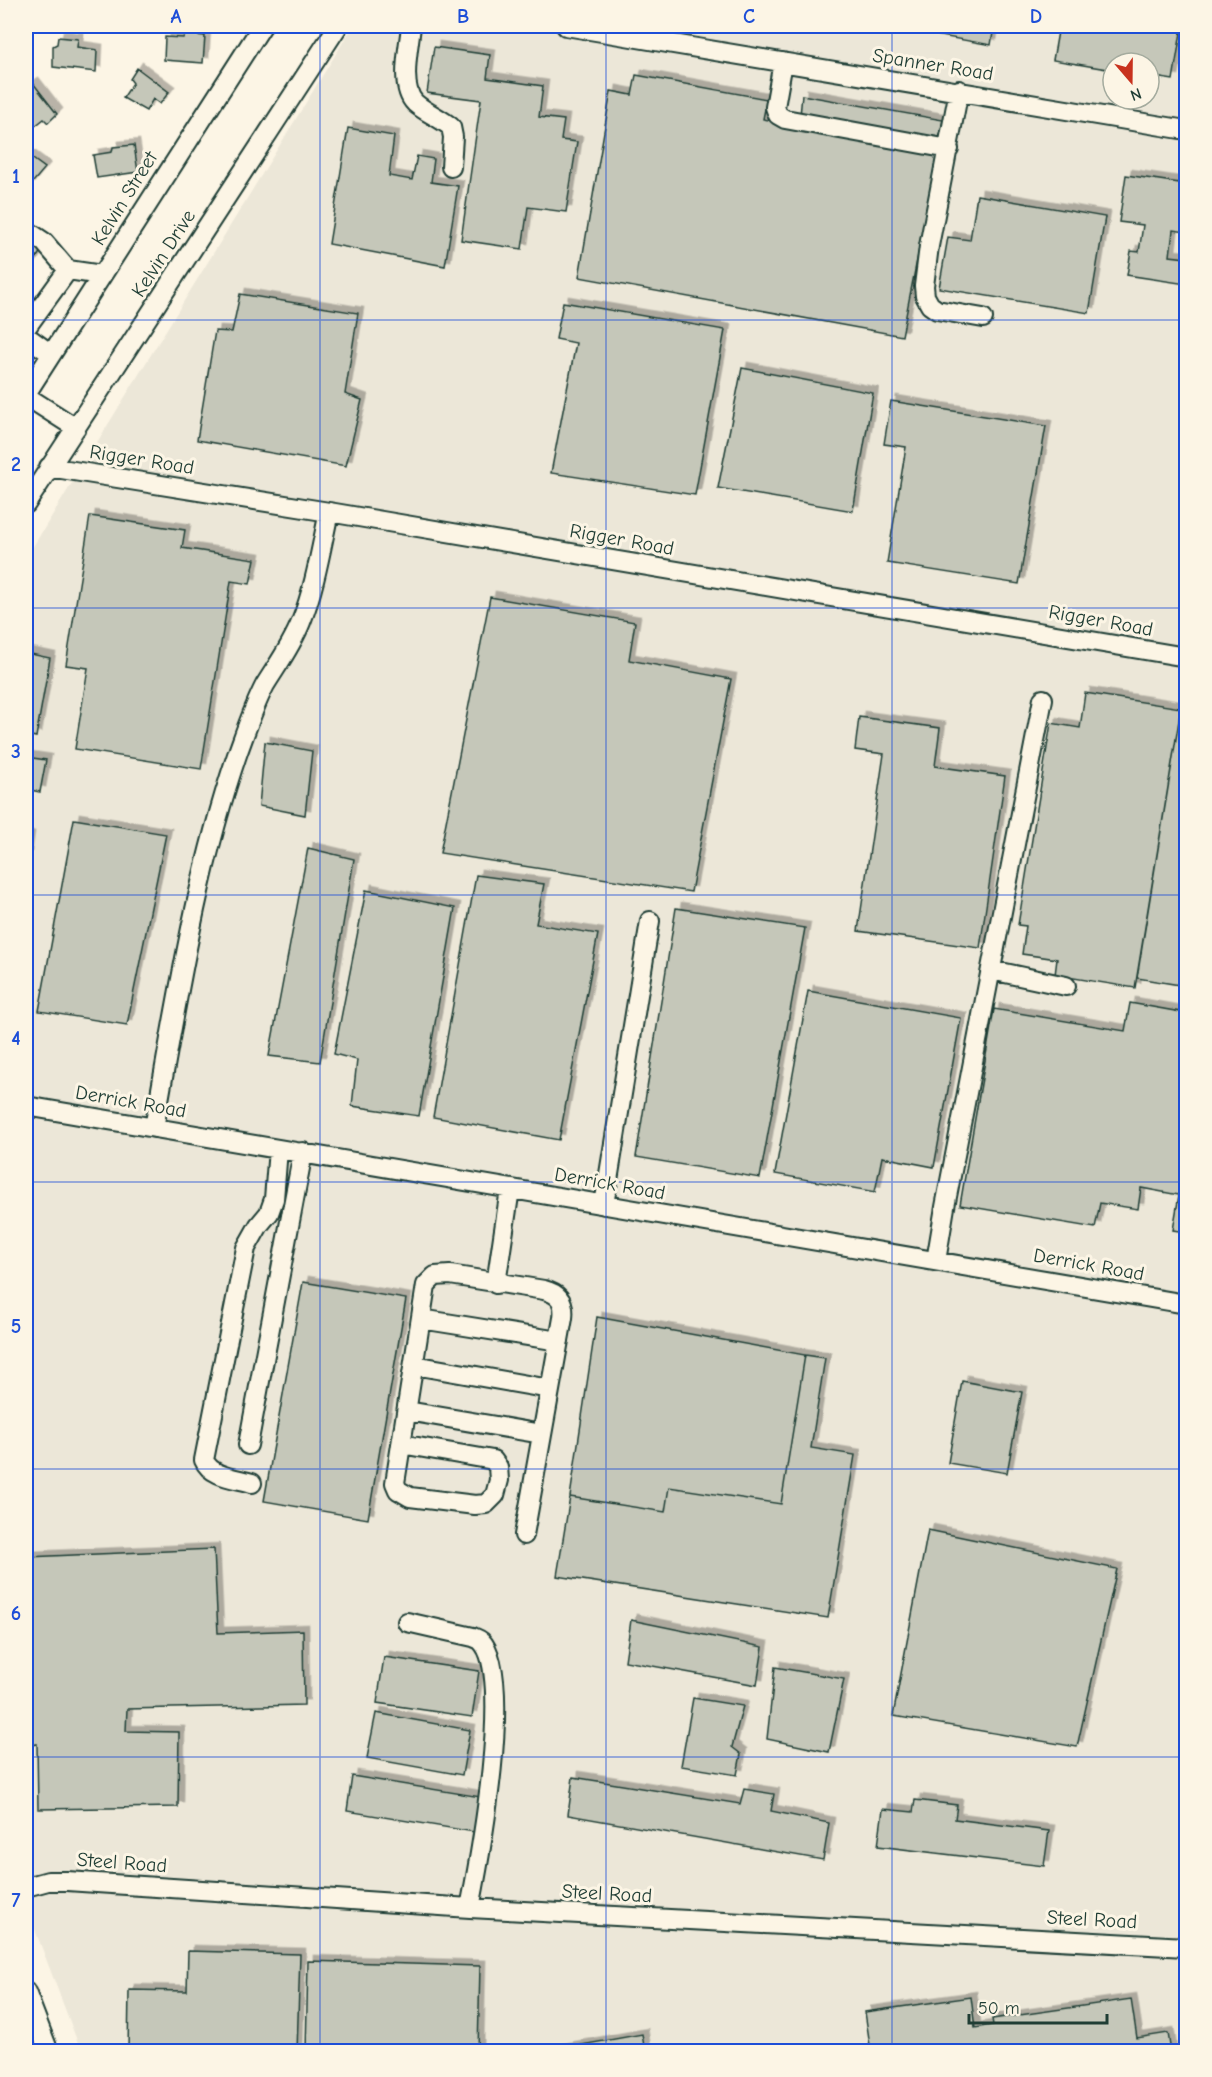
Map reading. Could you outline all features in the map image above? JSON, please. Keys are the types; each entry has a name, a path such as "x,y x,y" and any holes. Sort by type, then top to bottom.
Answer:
{"street":[{"name":"Kelvin Street","path":"26,395 262,26"},
{"name":"Kelvin Drive","path":"26,504 338,26"},
{"path":"411,26 406,84 408,95 416,104 451,127 453,136 451,167"},
{"name":"Spanner Road","path":"566,26 959,90 1186,130"},
{"path":"783,62 775,107 778,115 785,119 949,149"},
{"path":"959,90 929,246 925,296 930,305 937,310 983,318"},
{"path":"26,230 44,242 69,270 102,275"},
{"path":"26,328 69,270"},
{"path":"26,336 51,354"},
{"path":"26,395 76,428"},
{"name":"Rigger Road","path":"50,467 1186,657"},
{"path":"154,1128 206,858 254,708 301,623 309,600 329,512"},
{"path":"936,1261 1043,699"},
{"path":"604,1205 650,921"},
{"path":"991,970 1066,986"},
{"name":"Derrick Road","path":"26,1106 1186,1304"},
{"path":"252,1483 213,1472 207,1468 204,1460 246,1248 258,1225 269,1213 274,1199 278,1149"},
{"path":"248,1445 303,1152"},
{"path":"496,1284 510,1189"},
{"path":"401,1444 493,1460 499,1473 499,1486 495,1496 486,1504 475,1505 410,1497 398,1490 395,1483 401,1444 407,1411 426,1285 435,1276 450,1275 544,1290 559,1296 564,1309 524,1535"},
{"path":"421,1319 559,1341"},
{"path":"414,1365 550,1389"},
{"path":"407,1411 542,1434"},
{"path":"407,1622 473,1636 481,1641 492,1666 495,1696 486,1827 470,1908"},
{"name":"Steel Road","path":"26,1887 48,1881 67,1881 470,1908 1186,1947"},
{"path":"26,1992 49,2052"}],"shaded area":[{"path":"353,26 1186,26 1186,2051 81,2051 26,1906 26,558"}],"building":[{"path":"897,26 994,26 991,45 896,28"},
{"path":"1059,26 1182,26 1173,80 1161,78 1161,51 1101,51 1101,68 1053,60"},
{"path":"185,34 205,36 203,63 164,60 165,37 183,38"},
{"path":"58,37 78,39 77,47 97,50 96,72 53,67 53,46 57,44"},
{"path":"434,47 490,55 487,78 543,86 539,117 564,120 561,140 577,142 566,212 528,207 522,249 461,240 481,100 427,93"},
{"path":"137,68 169,92 160,104 153,99 146,111 123,98 133,83 130,79"},
{"path":"636,75 767,99 763,119 938,153 902,336 579,277 611,91 632,95"},
{"path":"33,83 57,114 48,123 44,119 30,130 26,126 26,106 29,103 26,98 26,88"},
{"path":"802,95 943,120 939,141 800,116"},
{"path":"348,128 394,136 389,176 412,180 417,156 434,159 431,182 458,186 445,266 329,244"},
{"path":"134,145 138,172 97,178 93,155 112,152 113,147"},
{"path":"26,154 45,168 28,188 26,186"},
{"path":"1126,175 1186,184 1186,232 1173,230 1170,256 1186,258 1186,284 1127,275 1131,251 1139,252 1143,225 1119,222"},
{"path":"977,195 1105,217 1089,313 939,288 948,237 970,240"},
{"path":"26,241 41,251 26,274"},
{"path":"240,294 358,313 345,394 362,400 346,466 197,440 215,331 232,332"},
{"path":"563,302 725,330 695,495 551,473 576,343 556,339"},
{"path":"742,368 873,393 853,511 718,488"},
{"path":"891,401 1046,426 1019,584 887,563 906,447 884,444"},
{"path":"90,516 185,530 182,548 255,559 250,584 231,581 201,769 75,749 88,668 66,665"},
{"path":"490,597 635,622 629,660 731,679 691,892 440,853"},
{"path":"26,653 50,658 36,737 26,735"},
{"path":"1085,693 1181,708 1135,988 1055,975 1057,959 1022,954 1026,926 1018,925 1051,723 1080,728"},
{"path":"1181,708 1186,709 1186,986 1137,978"},
{"path":"859,717 940,728 935,766 1005,776 980,948 858,931 884,754 855,750"},
{"path":"265,742 312,751 305,815 259,806"},
{"path":"26,757 46,760 40,792 26,789"},
{"path":"74,819 166,834 127,1025 39,1011"},
{"path":"26,836 29,837 26,858"},
{"path":"308,848 354,859 320,1062 269,1056"},
{"path":"476,875 544,884 536,924 598,934 559,1140 433,1117"},
{"path":"366,890 455,908 419,1116 352,1106 357,1060 334,1054"},
{"path":"676,908 805,928 760,1178 636,1157"},
{"path":"808,991 961,1018 934,1167 882,1157 875,1192 775,1174"},
{"path":"1130,1003 1186,1013 1186,1232 1173,1230 1179,1195 1141,1188 1138,1209 1100,1203 1095,1228 960,1205 994,1009 1125,1031"},
{"path":"303,1282 406,1299 368,1519 264,1501"},
{"path":"597,1317 805,1355 781,1504 669,1487 665,1512 570,1497"},
{"path":"805,1355 825,1358 811,1448 855,1455 828,1618 557,1576 570,1497 665,1512 669,1487 781,1504"},
{"path":"962,1381 1022,1392 1007,1473 948,1463"},
{"path":"928,1530 1117,1569 1077,1747 893,1716"},
{"path":"214,1549 218,1633 303,1630 304,1705 127,1709 126,1731 179,1732 178,1807 38,1809 37,1744 26,1746 27,1557"},
{"path":"631,1620 763,1647 757,1685 625,1661"},
{"path":"384,1657 479,1671 472,1717 377,1703"},
{"path":"775,1667 844,1679 829,1752 767,1739"},
{"path":"693,1698 743,1706 732,1747 741,1754 737,1775 681,1766"},
{"path":"376,1713 470,1730 462,1775 367,1758"},
{"path":"352,1776 481,1797 474,1832 347,1811"},
{"path":"573,1777 740,1804 744,1789 774,1794 771,1811 829,1823 823,1860 568,1815"},
{"path":"915,1800 957,1805 955,1819 1049,1831 1044,1866 878,1846 883,1809 913,1812"},
{"path":"188,1951 300,1954 297,2052 128,2052 129,1990 187,1991"},
{"path":"308,1961 480,1966 478,2052 306,2052"},
{"path":"971,1997 975,2028 993,2025 992,2019 1131,1999 1137,2038 1168,2033 1171,2052 871,2052 865,2012"},
{"path":"642,2034 645,2052 543,2052"}]}
